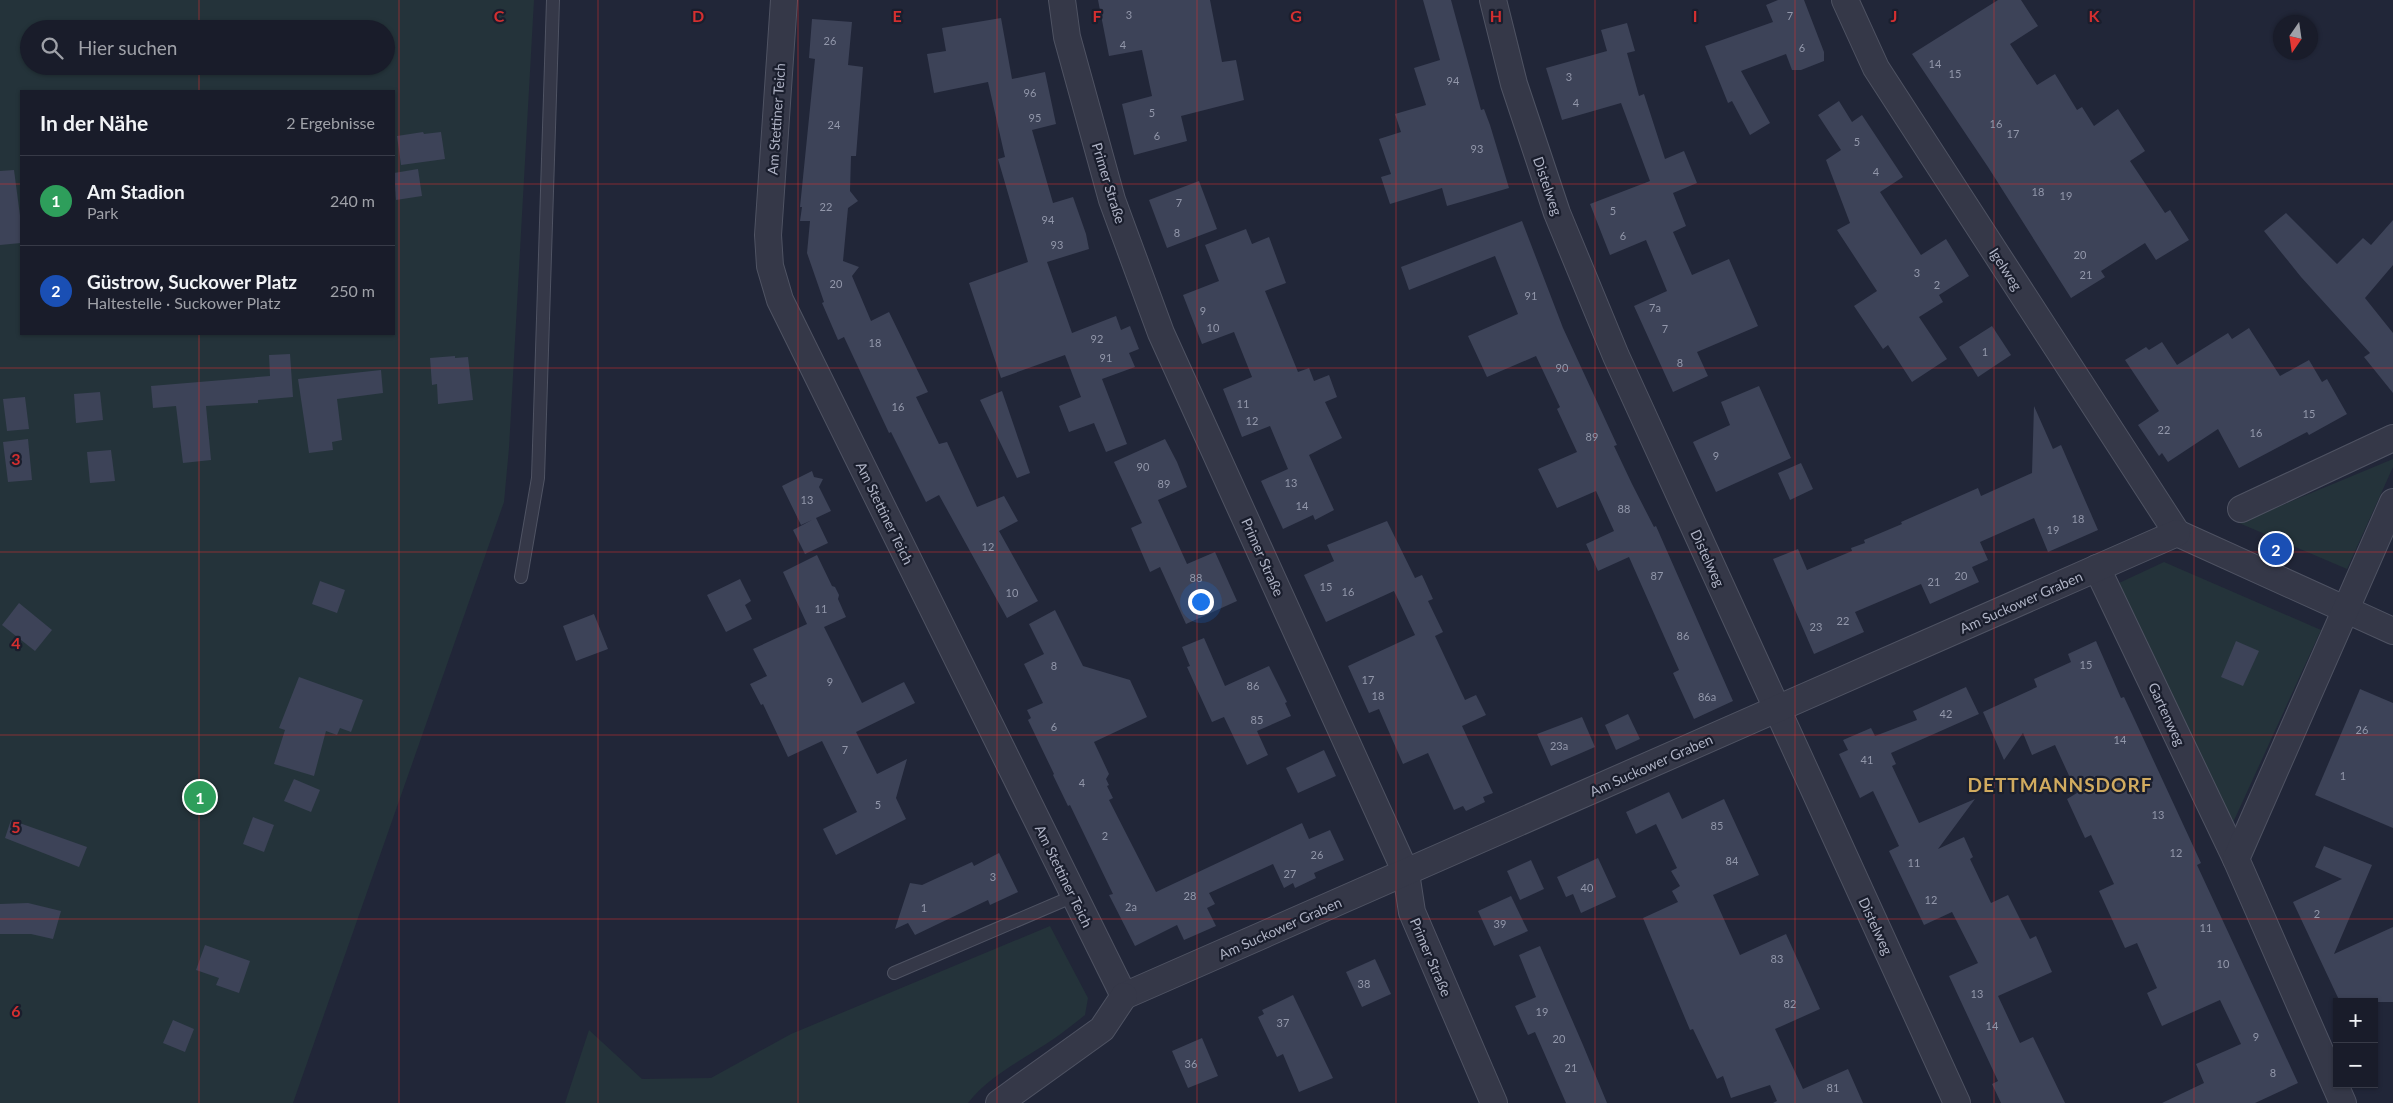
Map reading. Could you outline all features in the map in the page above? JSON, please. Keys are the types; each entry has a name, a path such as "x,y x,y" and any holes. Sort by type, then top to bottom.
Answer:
{"street":[{"name":"Am Stettiner Teich","path":"784,0 768,234 770,266 780,300 1124,996"},
{"name":"Primer Straße","path":"1062,0 1067,37 1112,200 1161,333 1406,873 1412,912 1494,1103"},
{"name":"Distelweg","path":"1493,0 1514,84 1557,213 1616,356 1957,1103"},
{"name":"Igelweg","path":"1844,0 1876,68 2177,533"},
{"path":"2241,509 2393,438"},
{"path":"2236,859 2393,502"},
{"name":"Am Suckower Graben","path":"1124,996 2177,533"},
{"path":"2177,533 2345,611 2393,631"},
{"name":"Gartenweg","path":"2097,568 2236,859 2343,1103"},
{"path":"999,1103 1102,1028 1124,996"}],"lane":[{"path":"521,577 538,478 553,0"},
{"path":"894,973 1074,896"}],"shaded area":[{"path":"0,0 534,0 509,448 504,502 293,1103 0,1103"},
{"path":"2393,459 2393,467 2347,569 2239,523"},
{"path":"2164,562 2321,630 2231,827 2119,583"},
{"path":"1050,926 1088,998 1085,1015 1055,1038 997,1075 968,1103 565,1103 589,1030 642,1079 711,1078 791,1034"}],"building":[{"path":"1098,0 1210,0 1222,62 1236,60 1244,100 1181,116 1187,141 1134,155 1122,104 1152,96 1142,50 1109,56"},
{"path":"1423,0 1451,0 1481,110 1484,109 1490,125 1509,188 1447,206 1442,188 1390,204 1381,177 1391,174 1379,139 1401,132 1395,114 1426,105 1414,68 1440,60"},
{"path":"1778,0 1804,0 1824,52 1824,61 1801,70 1792,70 1786,54 1741,71 1770,123 1750,135 1732,101 1728,103 1705,46 1773,22 1766,5"},
{"path":"1998,0 2021,0 2038,26 2010,44 2037,85 2055,74 2077,110 2082,107 2094,126 2118,109 2145,151 2130,161 2165,213 2170,210 2189,240 2156,260 2145,243 2101,271 2105,277 2071,298 1988,167 1912,54"},
{"path":"1001,18 1012,79 1045,72 1056,124 1032,130 1053,203 1073,197 1086,234 1089,249 1047,262 1072,333 1116,316 1121,330 1130,326 1139,349 1129,353 1135,367 1102,379 1127,444 1106,452 1094,423 1069,432 1059,406 1081,397 1065,355 1001,378 969,283 1028,262 998,159 1005,157 988,82 934,93 927,54 946,51 942,28"},
{"path":"812,19 852,22 848,65 863,67 856,156 851,156 850,191 858,201 848,208 843,261 859,267 852,276 871,321 889,312 928,392 916,397 939,444 947,442 977,507 1004,496 1018,521 999,531 1038,601 1007,618 939,495 926,502 891,432 889,433 844,337 838,340 822,303 824,302 807,253 810,221 800,221 815,59 809,58"},
{"path":"1627,23 1635,51 1627,53 1639,96 1644,94 1665,159 1684,151 1697,183 1673,193 1686,226 1673,232 1692,275 1729,259 1758,326 1697,352 1708,376 1673,392 1634,306 1667,291 1646,240 1610,255 1590,204 1650,181 1621,103 1562,120 1546,68 1607,51 1601,30"},
{"path":"1839,101 1852,122 1862,115 1903,177 1880,192 1921,255 1946,239 1969,276 1939,295 1943,302 1919,317 1947,359 1912,382 1888,345 1883,349 1854,306 1877,291 1837,230 1850,223 1826,160 1841,150 1818,115"},
{"path":"423,132 424,134 441,132 445,159 401,165 397,136"},
{"path":"418,169 422,196 396,200 395,173"},
{"path":"14,170 20,215 20,243 0,245 0,171"},
{"path":"1199,181 1217,229 1167,248 1149,200"},
{"path":"2286,213 2337,264 2363,238 2371,245 2393,220 2393,265 2365,298 2393,333 2393,393 2364,357 2370,353 2301,277 2264,231"},
{"path":"1522,221 1563,328 1617,445 1614,446 1654,527 1656,526 1733,701 1694,719 1673,673 1679,670 1629,557 1598,571 1586,544 1614,531 1596,491 1557,508 1538,469 1577,452 1557,409 1560,407 1536,356 1487,377 1468,336 1518,314 1495,256 1409,290 1401,267"},
{"path":"1246,229 1252,244 1269,237 1286,283 1265,291 1298,372 1309,368 1314,381 1329,375 1337,397 1325,402 1342,438 1309,455 1334,510 1315,520 1313,515 1283,529 1261,481 1288,469 1270,426 1242,437 1223,389 1252,377 1234,332 1202,344 1183,295 1219,281 1205,245"},
{"path":"1992,326 2011,355 1978,377 1959,347"},
{"path":"2249,328 2280,376 2309,360 2322,382 2327,379 2347,414 2309,435 2307,432 2239,468 2218,429 2168,462 2162,453 2159,456 2138,425 2159,411 2125,360 2146,347 2149,350 2162,342 2177,365 2228,333 2232,339"},
{"path":"290,354 293,397 258,400 258,403 206,406 211,460 183,463 176,406 153,408 151,386 270,376 269,355"},
{"path":"455,356 455,358 468,357 473,400 438,404 437,384 432,385 430,358"},
{"path":"381,370 383,393 337,399 342,440 332,442 333,450 309,453 298,379"},
{"path":"1759,386 1791,458 1716,492 1693,442 1730,425 1721,402"},
{"path":"1002,391 1030,473 1017,478 980,400"},
{"path":"100,392 103,420 76,423 74,394"},
{"path":"25,397 29,429 7,431 3,399"},
{"path":"2034,406 2053,449 2061,445 2098,530 2048,552 2034,518 1980,542 1988,560 1972,567 1979,582 1930,604 1921,584 1855,612 1864,632 1814,654 1773,559 1798,549 1807,570 1852,551 1851,548 1865,543 1864,540 1902,524 1901,522 1978,488 1981,496 2032,473"},
{"path":"28,439 32,480 8,482 3,442"},
{"path":"1165,439 1187,487 1158,500 1187,564 1215,552 1237,601 1186,624 1160,567 1150,572 1131,528 1142,523 1114,462"},
{"path":"111,450 115,481 90,483 87,452"},
{"path":"1801,463 1813,489 1790,500 1778,473"},
{"path":"812,471 814,477 823,479 819,487 831,511 816,518 828,543 805,554 793,530 812,520 801,525 782,486"},
{"path":"1387,521 1415,578 1422,575 1433,599 1428,601 1443,632 1435,636 1465,700 1476,695 1486,715 1462,726 1493,793 1483,797 1485,802 1466,811 1463,806 1454,810 1428,753 1403,764 1379,709 1369,713 1348,666 1415,635 1394,591 1326,622 1304,575 1334,561 1327,545"},
{"path":"817,555 832,586 835,587 839,595 838,599 846,617 824,627 862,703 904,682 915,703 856,732 877,774 907,759 896,798 906,819 836,855 823,829 857,812 822,741 788,757 763,704 761,705 750,684 767,676 753,649 807,624 783,572"},
{"path":"740,579 751,601 745,605 752,619 726,632 707,595"},
{"path":"320,581 345,590 337,613 312,604"},
{"path":"19,603 52,630 35,651 2,625"},
{"path":"1055,610 1083,666 1130,680 1147,717 1094,742 1109,774 1106,779 1109,785 1107,786 1113,798 1109,800 1156,892 1302,823 1309,839 1330,830 1344,860 1314,873 1316,878 1295,888 1293,883 1284,888 1273,864 1209,893 1215,904 1207,908 1216,926 1184,940 1177,925 1135,946 1109,895 1113,894 1070,805 1068,806 1028,720 1031,718 1027,710 1043,703 1024,664 1044,654 1029,624"},
{"path":"594,614 608,649 576,661 563,626"},
{"path":"1204,638 1225,686 1269,666 1287,702 1285,703 1291,716 1257,731 1268,755 1247,765 1224,717 1212,722 1187,667 1190,666 1182,647"},
{"path":"2096,641 2121,698 2124,697 2201,863 2197,865 2298,1083 2255,1103 2162,1103 2204,1083 2196,1064 2241,1044 2220,1000 2162,1026 2147,993 2157,988 2137,943 2125,948 2099,891 2114,884 2091,835 2085,838 2067,799 2077,793 2055,745 2032,755 2023,733 2004,760 1983,712 2037,687 2034,679 2071,662 2068,654"},
{"path":"2236,641 2259,651 2243,686 2221,677"},
{"path":"299,677 363,700 351,732 340,728 337,735 326,731 314,776 274,764 285,730 279,728"},
{"path":"1966,687 1979,714 1891,753 1896,764 1892,766 1919,823 1975,799 1938,849 1964,837 1973,857 1970,859 1991,903 2008,895 2030,939 2036,936 2052,972 1998,996 2020,1043 2033,1037 2065,1103 2001,1103 1992,1084 1998,1081 1949,976 1978,963 1952,912 1924,925 1889,851 1899,846 1873,791 1860,798 1839,754 1848,750 1843,740 1871,728 1875,736 1917,720 1913,711"},
{"path":"2360,689 2393,703 2393,828 2315,795"},
{"path":"1628,714 1640,739 1616,750 1605,725"},
{"path":"1582,717 1595,747 1551,766 1537,734"},
{"path":"1324,750 1336,776 1298,793 1286,768"},
{"path":"294,779 320,790 311,812 284,801"},
{"path":"1669,792 1682,819 1724,799 1759,875 1713,895 1740,955 1786,934 1820,1009 1775,1029 1803,1089 1848,1069 1863,1103 1773,1103 1777,1101 1770,1085 1731,1098 1723,1076 1717,1079 1693,1029 1690,1030 1643,918 1678,902 1672,891 1680,886 1671,871 1677,868 1656,824 1636,834 1626,812"},
{"path":"253,817 274,825 264,852 243,844"},
{"path":"11,820 87,847 79,867 5,838"},
{"path":"2324,846 2372,865 2334,954 2393,927 2393,1002 2378,1002 2378,998 2338,998 2293,902 2342,879 2315,867"},
{"path":"999,853 1018,892 990,905 988,900 915,935 908,923 895,929 910,883 922,885 972,862 974,866"},
{"path":"1598,858 1616,897 1581,913 1573,894 1566,897 1557,877"},
{"path":"1531,860 1544,889 1520,900 1507,871"},
{"path":"1511,896 1528,931 1494,946 1478,911"},
{"path":"28,903 61,911 53,939 31,934 0,934 0,904"},
{"path":"205,945 250,961 239,993 216,985 219,978 196,970"},
{"path":"1540,946 1607,1103 1566,1103 1535,1032 1528,1035 1515,1006 1536,997 1519,955"},
{"path":"1375,959 1391,994 1362,1007 1346,972"},
{"path":"1293,995 1333,1078 1299,1092 1283,1054 1277,1057 1258,1017 1264,1014 1262,1010"},
{"path":"173,1020 194,1029 185,1052 163,1043"},
{"path":"1202,1038 1218,1076 1188,1088 1172,1051"}],"place":[{"name":"Güstrow, Suckower Platz","path":"2276,549"},
{"name":"Am Stadion","path":"200,797"}],"district":[{"name":"DETTMANNSDORF","path":"2060,784"}]}
